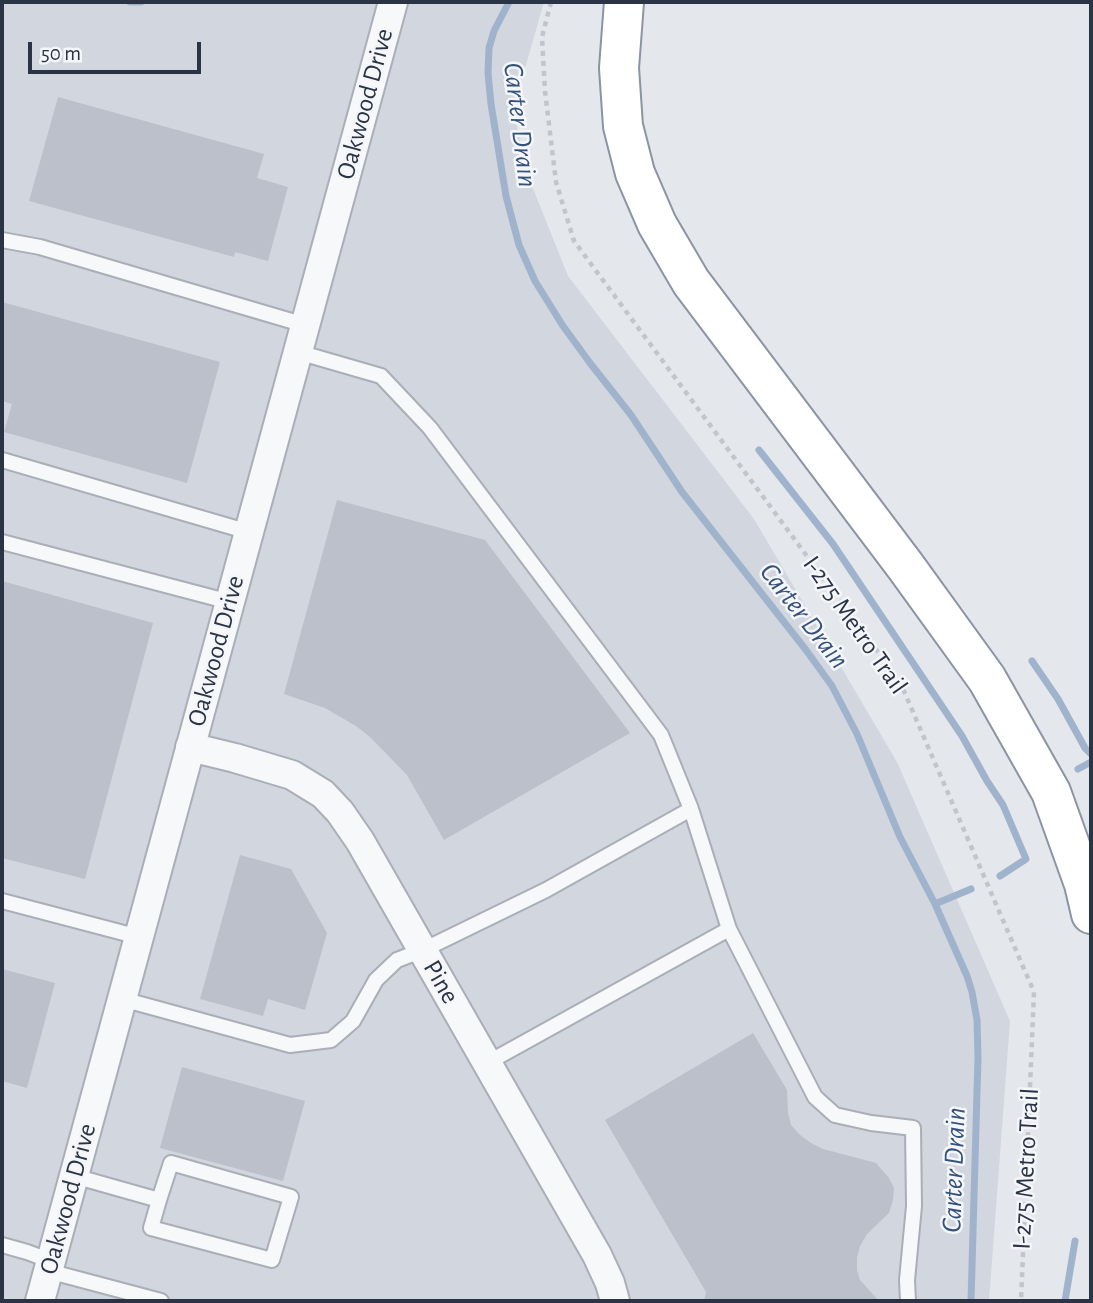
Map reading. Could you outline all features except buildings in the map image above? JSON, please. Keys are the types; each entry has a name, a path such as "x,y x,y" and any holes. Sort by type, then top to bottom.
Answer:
{"highway":[{"path":"624,2 619,68 623,126 635,173 657,224 691,282 890,545 987,679 1051,792 1084,884 1091,914"}],"street":[{"name":"Oakwood Drive","path":"40,1301 393,2"},
{"name":"Pine","path":"190,747 292,775 323,794 340,812 360,841 597,1255 615,1301"}],"lane":[{"path":"2,240 40,247 301,339 382,376 430,428 661,734 691,809 729,929 815,1097 835,1115 913,1128 914,1206 907,1280 908,1301"},
{"path":"2,460 249,531"},
{"path":"2,542 230,602"},
{"path":"122,999 290,1045 331,1040 353,1021 376,980 397,960 546,890 691,809"},
{"path":"2,901 139,937"},
{"path":"487,1063 729,929"},
{"path":"171,1163 291,1197 272,1260 151,1228 159,1200 171,1163"},
{"path":"74,1176 159,1200"},
{"path":"2,1245 27,1251 49,1266 162,1301"}],"path":[{"name":"I-275 Metro Trail","path":"551,2 542,37 545,91 556,182 574,242 900,681 1034,992 1021,1301"}],"shaded area":[{"path":"2,2 544,2 513,110 530,181 568,276 754,519 897,762 1010,1021 989,1301 2,1301"}],"waterway":[{"path":"130,2 141,2"},
{"name":"Carter Drain","path":"509,2 494,31 489,48 488,73 506,196 519,245 535,281 563,326 631,415 682,492 832,686 857,734 900,837 935,904 967,976 977,1020 978,1057 971,1301"},
{"path":"759,450 833,544 962,736 1003,805 1026,859 1000,876"},
{"path":"1032,661 1091,754"},
{"path":"1078,769 1091,762"},
{"path":"935,904 971,889"},
{"path":"1065,1301 1075,1241"}]}
